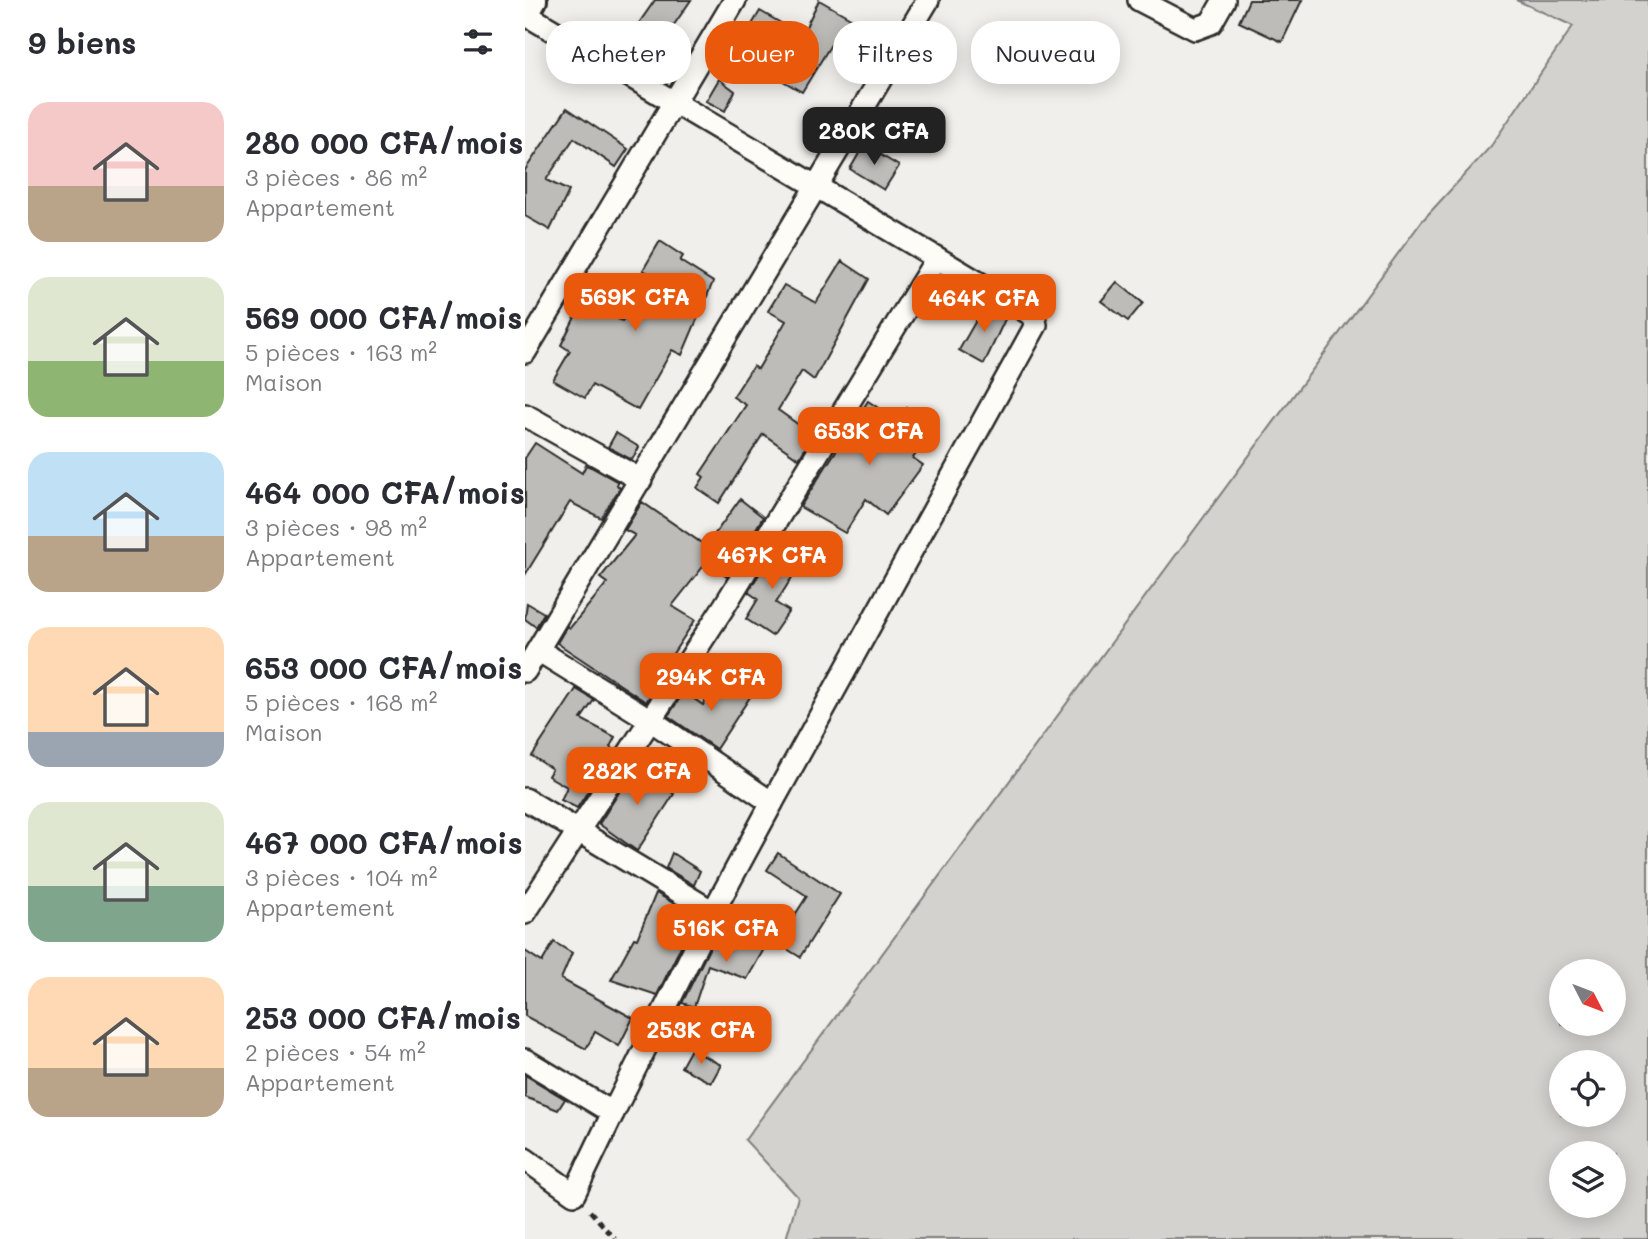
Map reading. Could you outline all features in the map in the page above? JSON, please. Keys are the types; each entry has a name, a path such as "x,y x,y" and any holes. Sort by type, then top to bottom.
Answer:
{"street":[{"path":"525,1159 574,1194 713,912 1036,326 1034,316 525,14 533,0"},
{"path":"525,352 735,0"},
{"path":"525,671 929,0"},
{"path":"1139,0 1195,29 1212,23 1224,0"},
{"path":"525,913 818,457 937,258"},
{"path":"525,415 641,480"},
{"path":"538,650 649,719 772,803"},
{"path":"525,799 713,912"},
{"path":"525,1060 614,1113"}],"path":[{"path":"574,1194 615,1239"}],"shaded area":[{"path":"1516,0 1648,0 1648,1239 786,1239 798,1197 745,1140 1422,221 1491,146 1573,26"}],"building":[{"path":"655,0 691,0 677,21 640,21"},
{"path":"819,0 856,21 833,21 833,41 819,64 819,21 809,21"},
{"path":"1249,0 1302,0 1282,42 1239,22"},
{"path":"760,11 778,21 754,21"},
{"path":"716,84 726,84 735,91 725,111 706,101"},
{"path":"788,84 807,84 802,92"},
{"path":"567,108 628,149 616,167 574,138 546,180 569,191 550,230 525,216 525,170"},
{"path":"864,145 899,166 884,190 850,169"},
{"path":"660,241 683,256 680,261 713,282 682,355 672,350 638,410 592,385 585,398 553,380 570,351 561,345 583,301 622,321 652,275 643,270"},
{"path":"842,261 869,279 814,380 802,371 778,410 813,435 799,459 763,434 719,503 697,488 704,477 700,474 746,405 733,397 753,366 758,369 786,321 768,311 784,285 816,303"},
{"path":"1117,282 1143,303 1128,321 1101,301"},
{"path":"986,303 1007,315 984,364 959,350"},
{"path":"868,401 898,421 907,408 934,429 913,458 923,465 886,515 866,499 845,533 800,507"},
{"path":"616,433 639,447 632,460 608,447"},
{"path":"535,443 582,473 586,465 591,467 618,482 620,488 601,518 570,502 525,575 525,458"},
{"path":"740,499 763,517 727,577 706,563 672,606 695,620 659,675 662,677 646,702 557,643 567,626 570,628 607,583 600,578 635,535 625,530 642,502 706,546"},
{"path":"776,547 801,563 776,603 789,611 772,636 746,619 758,599 748,592"},
{"path":"527,603 544,613 536,627 525,619"},
{"path":"720,679 750,697 716,749 668,716 684,692 703,705"},
{"path":"576,689 594,700 581,719 615,737 610,747 615,750 577,808 561,800 567,787 548,776 552,769 532,756"},
{"path":"637,764 670,785 669,790 674,794 637,851 599,824"},
{"path":"672,853 700,871 694,885 666,868"},
{"path":"778,853 840,894 800,957 777,943 807,896 767,870"},
{"path":"656,893 683,909 675,926 688,932 657,995 611,980 634,938 637,939"},
{"path":"736,936 764,949 747,979 708,965 694,1007 682,1003 712,943 729,951"},
{"path":"554,942 572,953 561,979 633,1018 619,1046 595,1032 586,1049 525,1016 525,951 542,962"},
{"path":"691,1049 721,1065 711,1083 681,1067"},
{"path":"525,1075 565,1099 558,1110 525,1097"}]}
